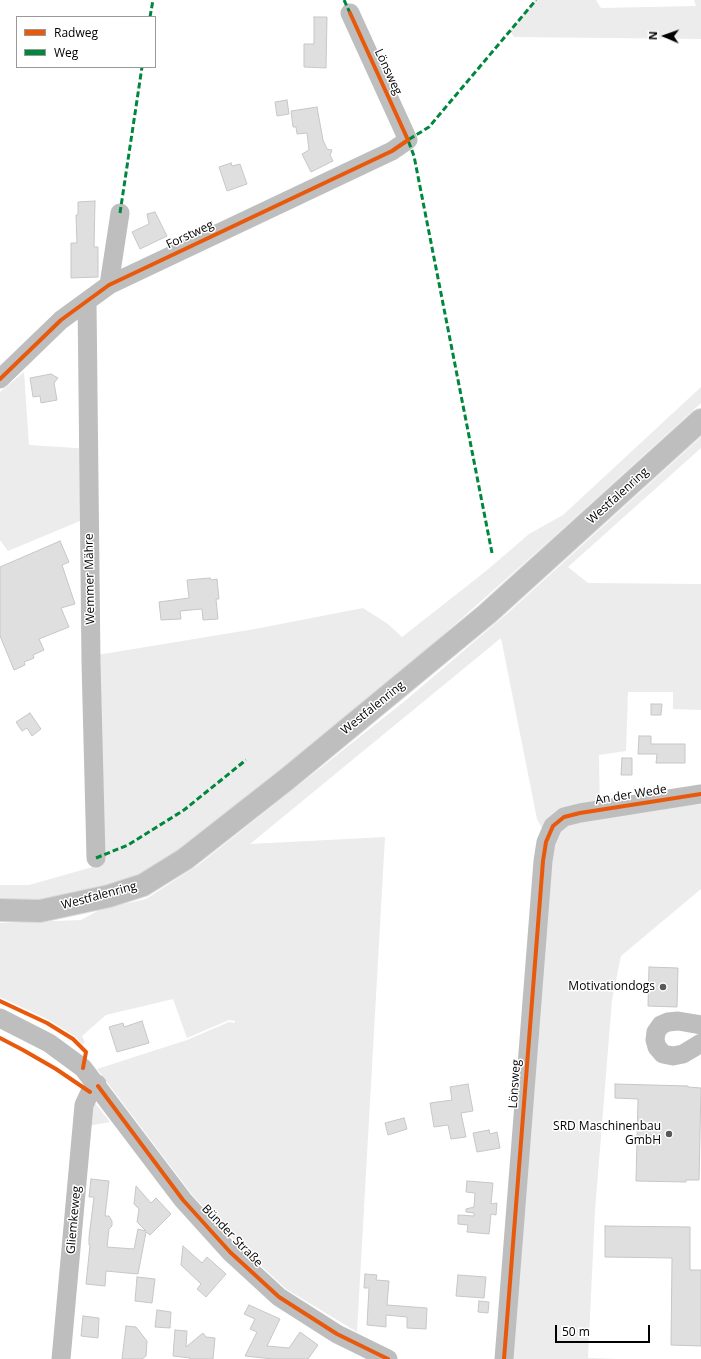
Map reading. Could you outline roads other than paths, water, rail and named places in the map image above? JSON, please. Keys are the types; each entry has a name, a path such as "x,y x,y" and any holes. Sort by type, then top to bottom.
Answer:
{"main road":[{"name":"Westfalenring","path":"0,910 40,911 109,896 143,885 185,859 287,779 487,614 701,420"}],"street":[{"name":"Lönsweg","path":"350,13 408,140"},
{"name":"Forstweg","path":"0,379 61,320 109,285 392,151 408,140"},
{"path":"109,285 120,213"},
{"name":"Wemmer Mähre","path":"87,301 91,670 96,858"},
{"name":"An der Wede","path":"564,817 580,813 701,794"},
{"name":"Lönsweg","path":"504,1359 542,861 546,842 553,826 564,817"},
{"name":"Bünder Straße","path":"0,1018 49,1043 83,1068 97,1084 183,1200 230,1252 279,1297 337,1334 388,1359"},
{"path":"701,1025 678,1021 668,1022 660,1026 656,1032 655,1040 657,1047 663,1054 672,1056 682,1054 701,1043"},
{"name":"Gliemkeweg","path":"62,1358 84,1105 90,1092 97,1084"}],"place":[{"name":"Motivationdogs","path":"663,987"},
{"name":"SRD Maschinenbau GmbH","path":"669,1134"}]}
